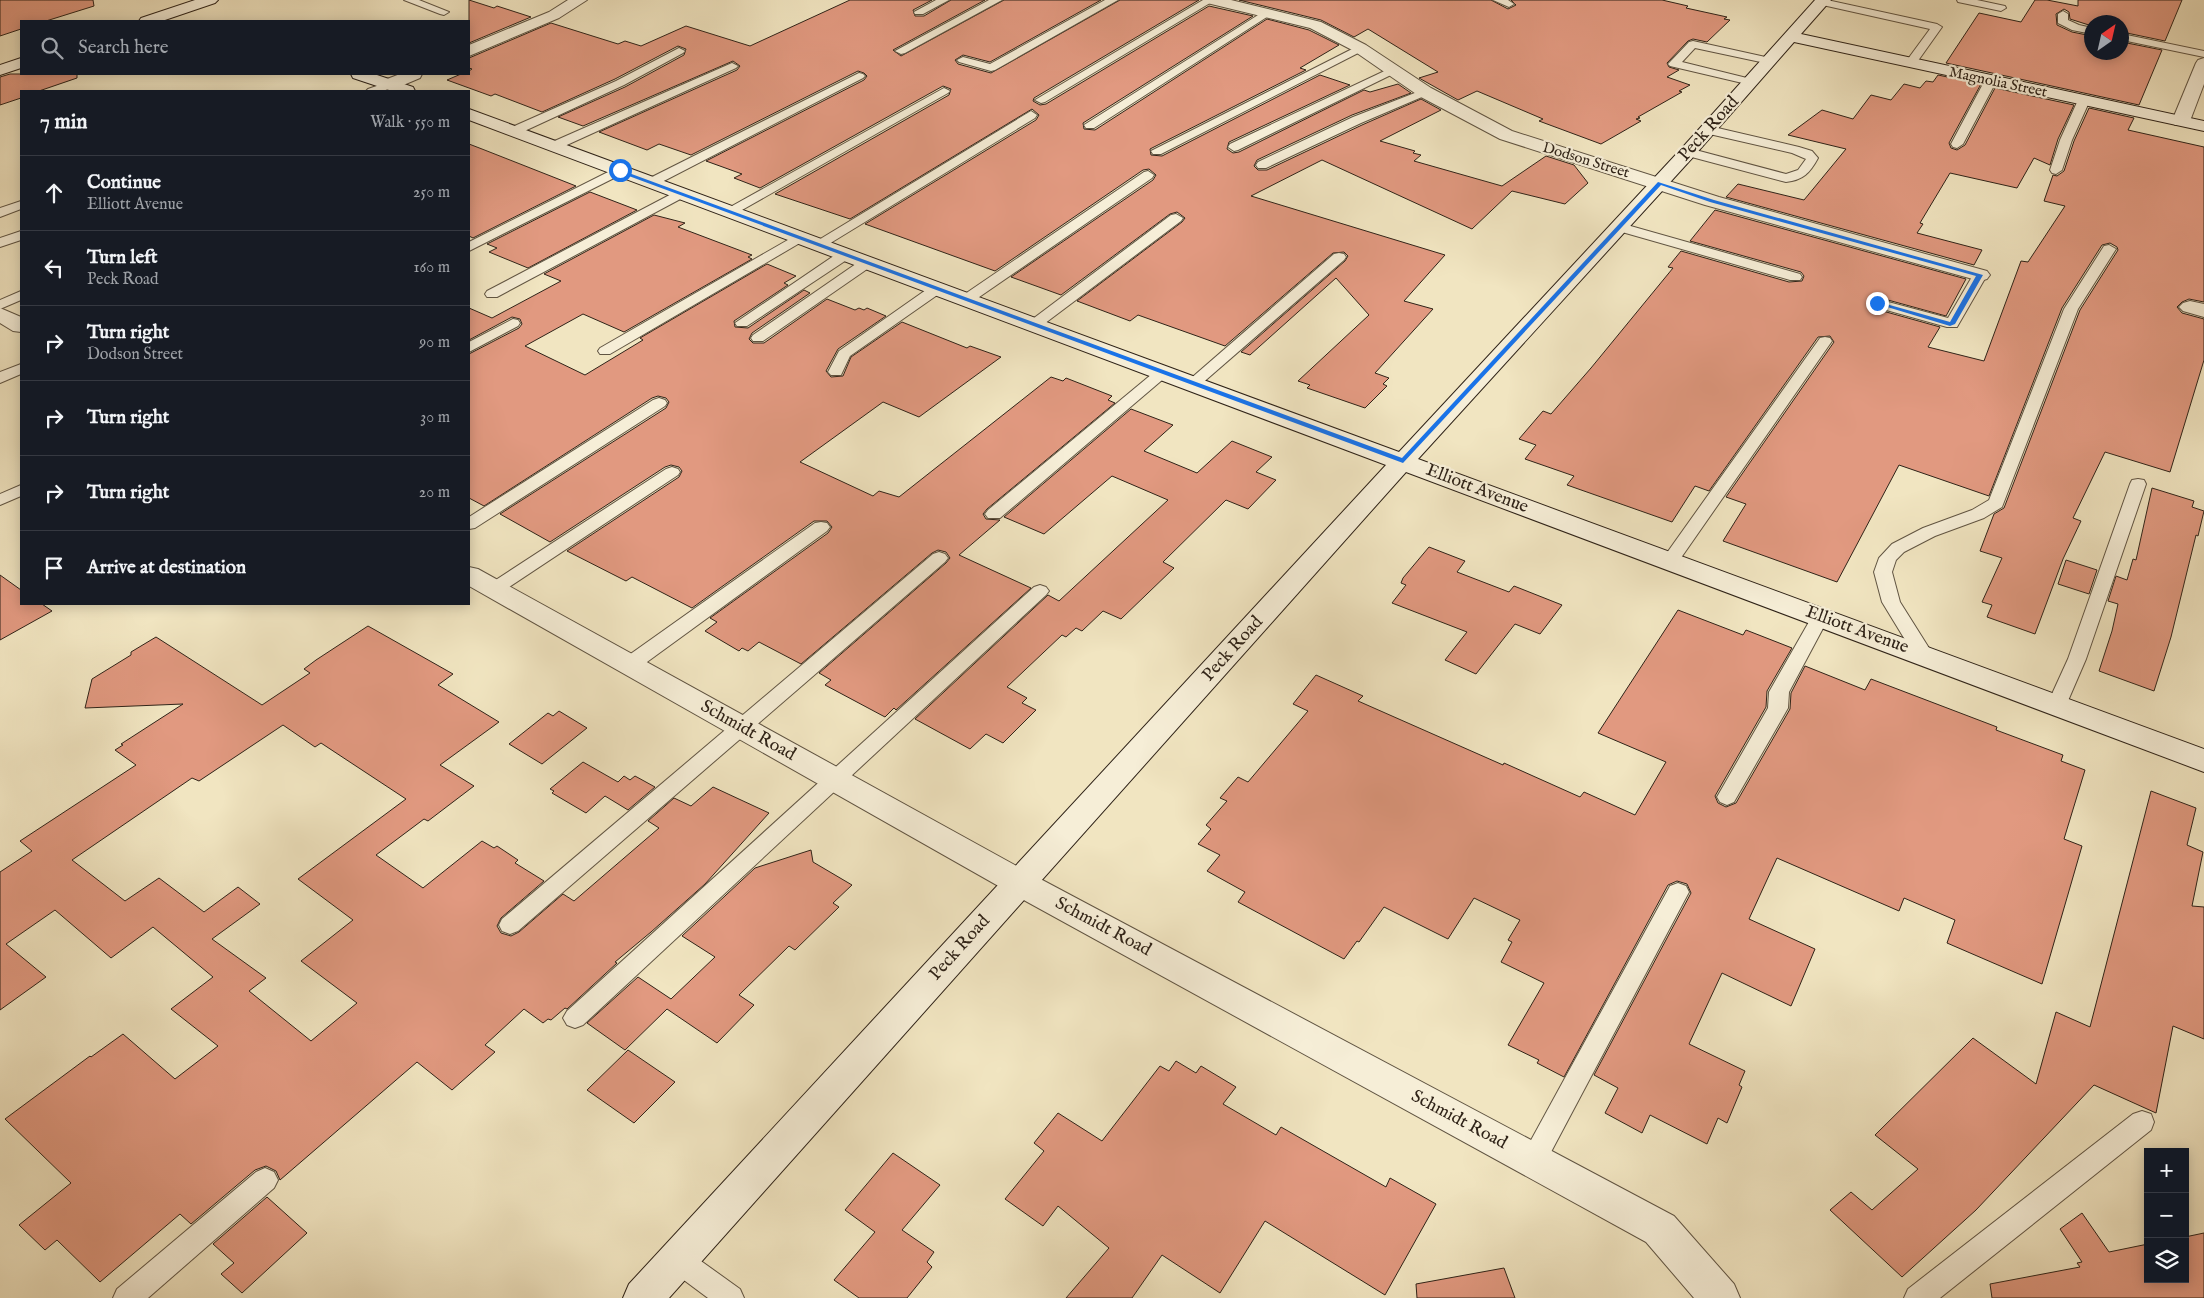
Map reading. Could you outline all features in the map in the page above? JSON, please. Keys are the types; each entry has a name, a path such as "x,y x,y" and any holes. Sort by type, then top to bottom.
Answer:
{"street":[{"path":"155,0 205,18"},
{"path":"150,20 210,0"},
{"path":"470,51 554,14 579,0"},
{"name":"Dodson Street","path":"1211,0 1316,25 1360,48 1425,92 1506,135 1712,201 1980,275"},
{"name":"Peck Road","path":"642,1298 1403,461 1620,227 1823,1"},
{"name":"Magnolia Street","path":"1791,37 2204,126"},
{"path":"0,70 20,63"},
{"path":"2181,121 2204,63"},
{"path":"361,75 403,90"},
{"path":"388,84 411,75"},
{"name":"Elliott Avenue","path":"470,114 2204,761"},
{"name":"Schmidt Road","path":"482,582 1020,883 1660,1229 1720,1298"}],"lane":[{"path":"409,0 444,12"},
{"path":"919,12 944,0"},
{"path":"901,51 997,0"},
{"path":"963,60 991,68 1114,0"},
{"path":"1041,100 1211,0"},
{"path":"1498,0 1509,4"},
{"path":"1962,0 2001,8"},
{"path":"1823,1 1937,27 1912,63"},
{"path":"1090,124 1266,13"},
{"path":"2063,14 2062,21 2084,30"},
{"path":"2129,38 2204,54"},
{"path":"1751,82 1674,64 1694,44 1770,61"},
{"path":"1157,151 1360,48"},
{"path":"514,131 620,83 679,51"},
{"path":"554,146 732,66"},
{"path":"1234,147 1393,70"},
{"path":"652,182 859,76"},
{"path":"1957,144 1991,80"},
{"path":"374,90 388,84"},
{"path":"730,211 944,91"},
{"path":"1262,165 1357,120 1425,92"},
{"path":"2056,170 2066,140 2084,100"},
{"path":"605,351 809,241 1032,115"},
{"path":"1688,152 1786,178 1796,177 1803,173 1812,158 1808,154 1795,150 1708,130"},
{"path":"470,246 620,170"},
{"path":"967,299 1148,175"},
{"path":"492,294 681,193"},
{"path":"0,213 20,205"},
{"path":"1035,324 1176,218"},
{"path":"1620,227 1795,277"},
{"path":"0,243 20,234"},
{"path":"1925,656 1891,602 1883,572 1888,558 1898,548 1978,514 1996,503 2071,309 2109,249"},
{"path":"742,323 846,254"},
{"path":"1194,383 1338,256"},
{"path":"758,338 868,262"},
{"path":"1877,303 1952,324 1980,275"},
{"path":"836,372 844,354 938,288"},
{"path":"5,316 20,297"},
{"path":"470,347 513,324"},
{"path":"1670,561 1826,341"},
{"path":"0,378 20,368"},
{"path":"994,514 1163,372"},
{"path":"470,523 659,403"},
{"path":"482,582 672,472"},
{"path":"2057,706 2077,659 2138,484"},
{"path":"0,500 20,490"},
{"path":"629,665 821,526"},
{"path":"510,925 939,558"},
{"path":"575,1018 1040,591"},
{"path":"1727,797 1778,708 1779,692 1820,617"},
{"path":"1533,1161 1678,892"},
{"path":"1918,1298 2142,1122"},
{"path":"127,1298 265,1180"},
{"path":"678,1260 730,1298"}],"building":[{"path":"0,0 93,0 94,6 49,20 20,20 20,29 0,36"},
{"path":"469,0 494,8 497,6 531,17 470,43"},
{"path":"850,0 932,0 913,10 915,16 924,16 951,0 985,0 893,50 901,56 1004,0 1101,0 990,62 963,55 955,60 958,64 991,73 1120,0 1199,0 1034,98 1033,101 1040,105 1046,104 1209,6 1253,16 1083,123 1084,129 1095,130 1267,19 1309,30 1339,45 1300,68 1306,70 1150,149 1151,155 1162,156 1320,75 1350,85 1229,142 1227,149 1233,153 1239,152 1364,90 1370,92 1398,84 1411,93 1352,115 1257,160 1254,166 1258,170 1267,170 1421,99 1441,110 1380,141 1415,151 1413,153 1421,155 1414,161 1502,186 1546,156 1574,165 1588,183 1565,204 1512,191 1472,229 1322,160 1251,196 1445,255 1404,301 1433,309 1375,373 1389,378 1383,384 1387,386 1365,408 1307,388 1310,385 1298,381 1369,315 1336,278 1250,355 1241,352 1345,261 1348,256 1344,252 1333,253 1225,346 1138,315 1130,321 1077,301 1182,222 1185,218 1177,212 1170,214 1061,295 1011,277 1153,180 1156,175 1149,169 1143,170 995,271 865,224 1036,120 1039,115 1032,109 850,219 775,194 949,95 951,89 943,86 760,188 734,178 742,174 706,161 864,80 867,76 864,73 858,71 691,155 659,144 647,150 599,132 737,70 740,66 733,61 583,126 558,117 625,87 684,55 686,49 678,46 615,79 542,112 495,94 491,96 447,80 459,75 470,75 472,69 470,68 470,58 551,23 618,44 625,41 641,46 686,26 750,46"},
{"path":"1239,0 1491,0 1508,9 1516,5 1511,0 1662,0 1688,6 1686,8 1727,17 1724,19 1730,20 1707,42 1693,39 1688,41 1667,63 1669,67 1679,70 1667,77 1690,85 1679,91 1682,92 1636,119 1641,121 1601,144 1539,121 1543,119 1477,91 1458,100 1419,78 1438,72 1368,29 1354,37 1321,20"},
{"path":"2035,0 2047,0 2078,6 2078,0 2182,0 2165,41 2129,33 2129,15 2084,15 2084,23 2070,19 2069,12 2064,9 2056,14 2057,25 2072,32 2084,34 2084,60 2129,60 2129,43 2162,50 2139,105 1946,63 1979,13 2021,22"},
{"path":"10,74 77,75 77,78 42,90 20,90 20,98 0,105 0,77"},
{"path":"1938,75 1981,84 1949,143 1951,148 1957,150 1965,145 1995,88 2074,105 2058,139 2050,165 2034,158 2017,188 1950,173 1920,223 1923,224 1917,233 1982,250 1974,265 1726,197 1738,184 1804,200 1846,149 1788,135 1822,110 1853,119 1871,95 1891,100 1904,84 1920,88 1926,81 1933,82"},
{"path":"2089,108 2134,118 2128,130 2204,147 2204,302 2189,299 2177,307 2182,313 2204,319 2204,360 2170,472 2105,452 2073,518 2081,521 2063,559 2035,634 1987,617 1992,605 1982,602 2002,558 1980,551 1994,514 2004,508 2080,310 2118,250 2117,247 2110,243 2102,245 2062,308 1989,496 1899,465 1837,582 1723,541 1746,504 1726,497 1834,342 1830,336 1818,337 1709,491 1695,486 1672,522 1567,485 1574,476 1525,459 1536,445 1519,439 1543,411 1551,414 1591,368 1673,268 1668,267 1681,251 1789,282 1802,281 1804,276 1801,272 1690,241 1715,210 1966,279 1946,316 1877,297 1869,301 1868,304 1872,308 1940,327 1928,347 1984,361 2021,261 2028,262 2065,206 2044,201 2053,175 2057,176 2064,171 2074,141"},
{"path":"470,144 576,186 473,238 470,236"},
{"path":"590,192 637,210 528,268 489,252 497,248 487,244"},
{"path":"654,215 685,223 678,227 752,255 748,257 752,259 624,332 583,314 525,346 585,375 643,340 640,338 767,264 796,276 784,283 788,285 734,321 735,327 748,328 804,290 810,293 752,333 749,339 753,343 764,343 827,299 855,310 867,308 886,316 838,349 826,371 831,377 843,376 851,357 902,322 967,348 970,346 1001,357 919,417 883,402 800,462 873,496 879,491 899,497 1051,377 1063,381 1066,378 1112,396 1108,400 1115,403 987,509 983,514 986,519 1000,520 959,555 1031,588 896,710 894,708 885,717 825,685 831,680 819,673 946,563 950,558 946,552 938,550 932,553 801,664 759,642 748,651 742,648 739,651 705,631 717,622 710,618 828,533 832,527 827,521 814,521 692,608 632,577 626,581 567,551 679,477 682,471 679,467 671,465 665,467 550,542 500,514 666,408 669,402 666,398 658,396 652,398 484,506 470,499 470,353 519,328 522,324 520,319 512,317 470,339 470,308 492,318 561,281 544,274"},
{"path":"1131,409 1173,425 1144,451 1197,473 1232,441 1272,457 1256,472 1276,480 1248,509 1226,500 1163,562 1174,568 1121,619 1103,611 1082,631 1076,628 1066,637 1062,635 1007,687 1027,698 1022,703 1036,710 1003,743 986,734 970,749 915,719 1048,595 1059,601 1168,500 1112,476 1044,534 1004,517"},
{"path":"2152,488 2194,501 2192,507 2204,511 2198,536 2196,535 2171,637 2154,691 2099,671 2112,631 2118,604 2108,601 2116,576 2127,580 2133,559 2136,560"},
{"path":"1429,547 1465,561 1457,572 1509,592 1514,586 1562,605 1540,634 1515,624 1476,674 1445,660 1467,632 1392,603 1406,585 1401,583 1403,578"},
{"path":"2066,560 2097,570 2089,594 2058,584"},
{"path":"0,575 20,589 20,605 43,605 52,611 0,640"},
{"path":"1678,610 1743,635 1746,630 1792,648 1767,691 1766,707 1715,796 1718,803 1726,807 1736,803 1790,709 1791,693 1805,666 1865,690 1871,679 1997,727 1996,730 2063,755 2061,761 2085,770 2064,839 2082,846 2042,984 1947,943 1955,920 1904,898 1899,911 1777,858 1749,919 1815,949 1791,1006 1722,973 1689,1044 1745,1071 1739,1085 1742,1087 1727,1123 1718,1118 1707,1144 1650,1115 1642,1133 1605,1113 1618,1088 1594,1075 1691,893 1687,884 1677,881 1668,885 1564,1077 1537,1063 1539,1060 1508,1045 1544,983 1501,962 1512,942 1508,940 1520,920 1474,898 1448,939 1384,907 1359,942 1357,941 1344,959 1238,902 1245,892 1207,871 1220,855 1198,844 1211,829 1206,825 1227,801 1220,798 1238,777 1248,782 1308,711 1293,704 1316,675 1363,696 1358,701 1503,765 1504,763 1580,797 1584,792 1635,815 1666,762 1598,733"},
{"path":"368,626 453,674 438,685 499,722 440,765 474,786 428,821 424,819 376,855 423,888 482,841 494,848 497,846 518,860 515,863 544,881 501,918 497,926 501,933 511,936 519,932 563,894 574,901 659,828 648,821 674,798 691,806 713,787 769,813 705,884 615,962 617,963 567,1009 565,1008 551,1020 548,1019 543,1023 524,1009 485,1045 495,1052 452,1090 417,1062 280,1180 276,1171 266,1166 255,1170 191,1224 180,1214 100,1282 57,1240 45,1250 19,1225 71,1183 5,1119 123,1034 175,1079 218,1046 171,1009 213,977 153,927 111,958 55,910 6,944 46,977 0,1010 0,872 32,851 20,841 136,765 115,750 123,745 121,744 183,704 85,708 92,679 131,655 131,652 156,637 262,705 310,673 304,669","holes":["283,725 315,747 321,743 406,799 298,879 353,920 301,961 357,1003 311,1041 249,991 266,978 212,939 260,904 238,887 204,912 159,878 125,901 72,860 192,778 199,781"]},
{"path":"559,711 587,728 542,764 509,744 548,713 553,716"},
{"path":"583,762 618,782 624,776 630,780 635,776 655,787 628,810 605,796 586,813 552,793 554,791 550,789"},
{"path":"2151,791 2196,808 2187,845 2203,852 2192,906 2204,907 2204,1039 2173,1026 2156,1113 2094,1085 1976,1210 1902,1277 1830,1210 1851,1192 1872,1210 1918,1169 1875,1135 1973,1038 2036,1084 2056,1012 2090,1027"},
{"path":"811,850 813,862 852,885 833,903 839,907 795,950 789,946 739,995 754,1005 717,1043 667,1009 625,1050 587,1023 638,977 671,999 715,957 682,936 755,868"},
{"path":"628,1050 675,1082 634,1123 587,1090"},
{"path":"1176,1061 1196,1073 1201,1066 1236,1087 1223,1104 1276,1135 1281,1127 1386,1187 1390,1178 1436,1204 1385,1295 1265,1221 1220,1293 1162,1255 1132,1298 1066,1298 1109,1248 1058,1206 1043,1226 1005,1199 1044,1151 1034,1143 1058,1113 1102,1141 1160,1066 1169,1071"},
{"path":"893,1153 940,1185 902,1230 934,1252 927,1262 932,1267 907,1298 859,1298 834,1280 875,1232 845,1210"},
{"path":"267,1197 307,1233 242,1293 221,1274 234,1263 213,1244"},
{"path":"2082,1213 2109,1252 2144,1245 2144,1283 2189,1283 2189,1236 2204,1233 2204,1298 1992,1298 1990,1284 2080,1267 2077,1263 2082,1262 2060,1229"},
{"path":"1504,1268 1515,1298 1417,1298 1416,1284"}],"route":[{"path":"620,170 1403,461 1660,183 1712,201 1980,275 1952,324 1877,303"}]}
